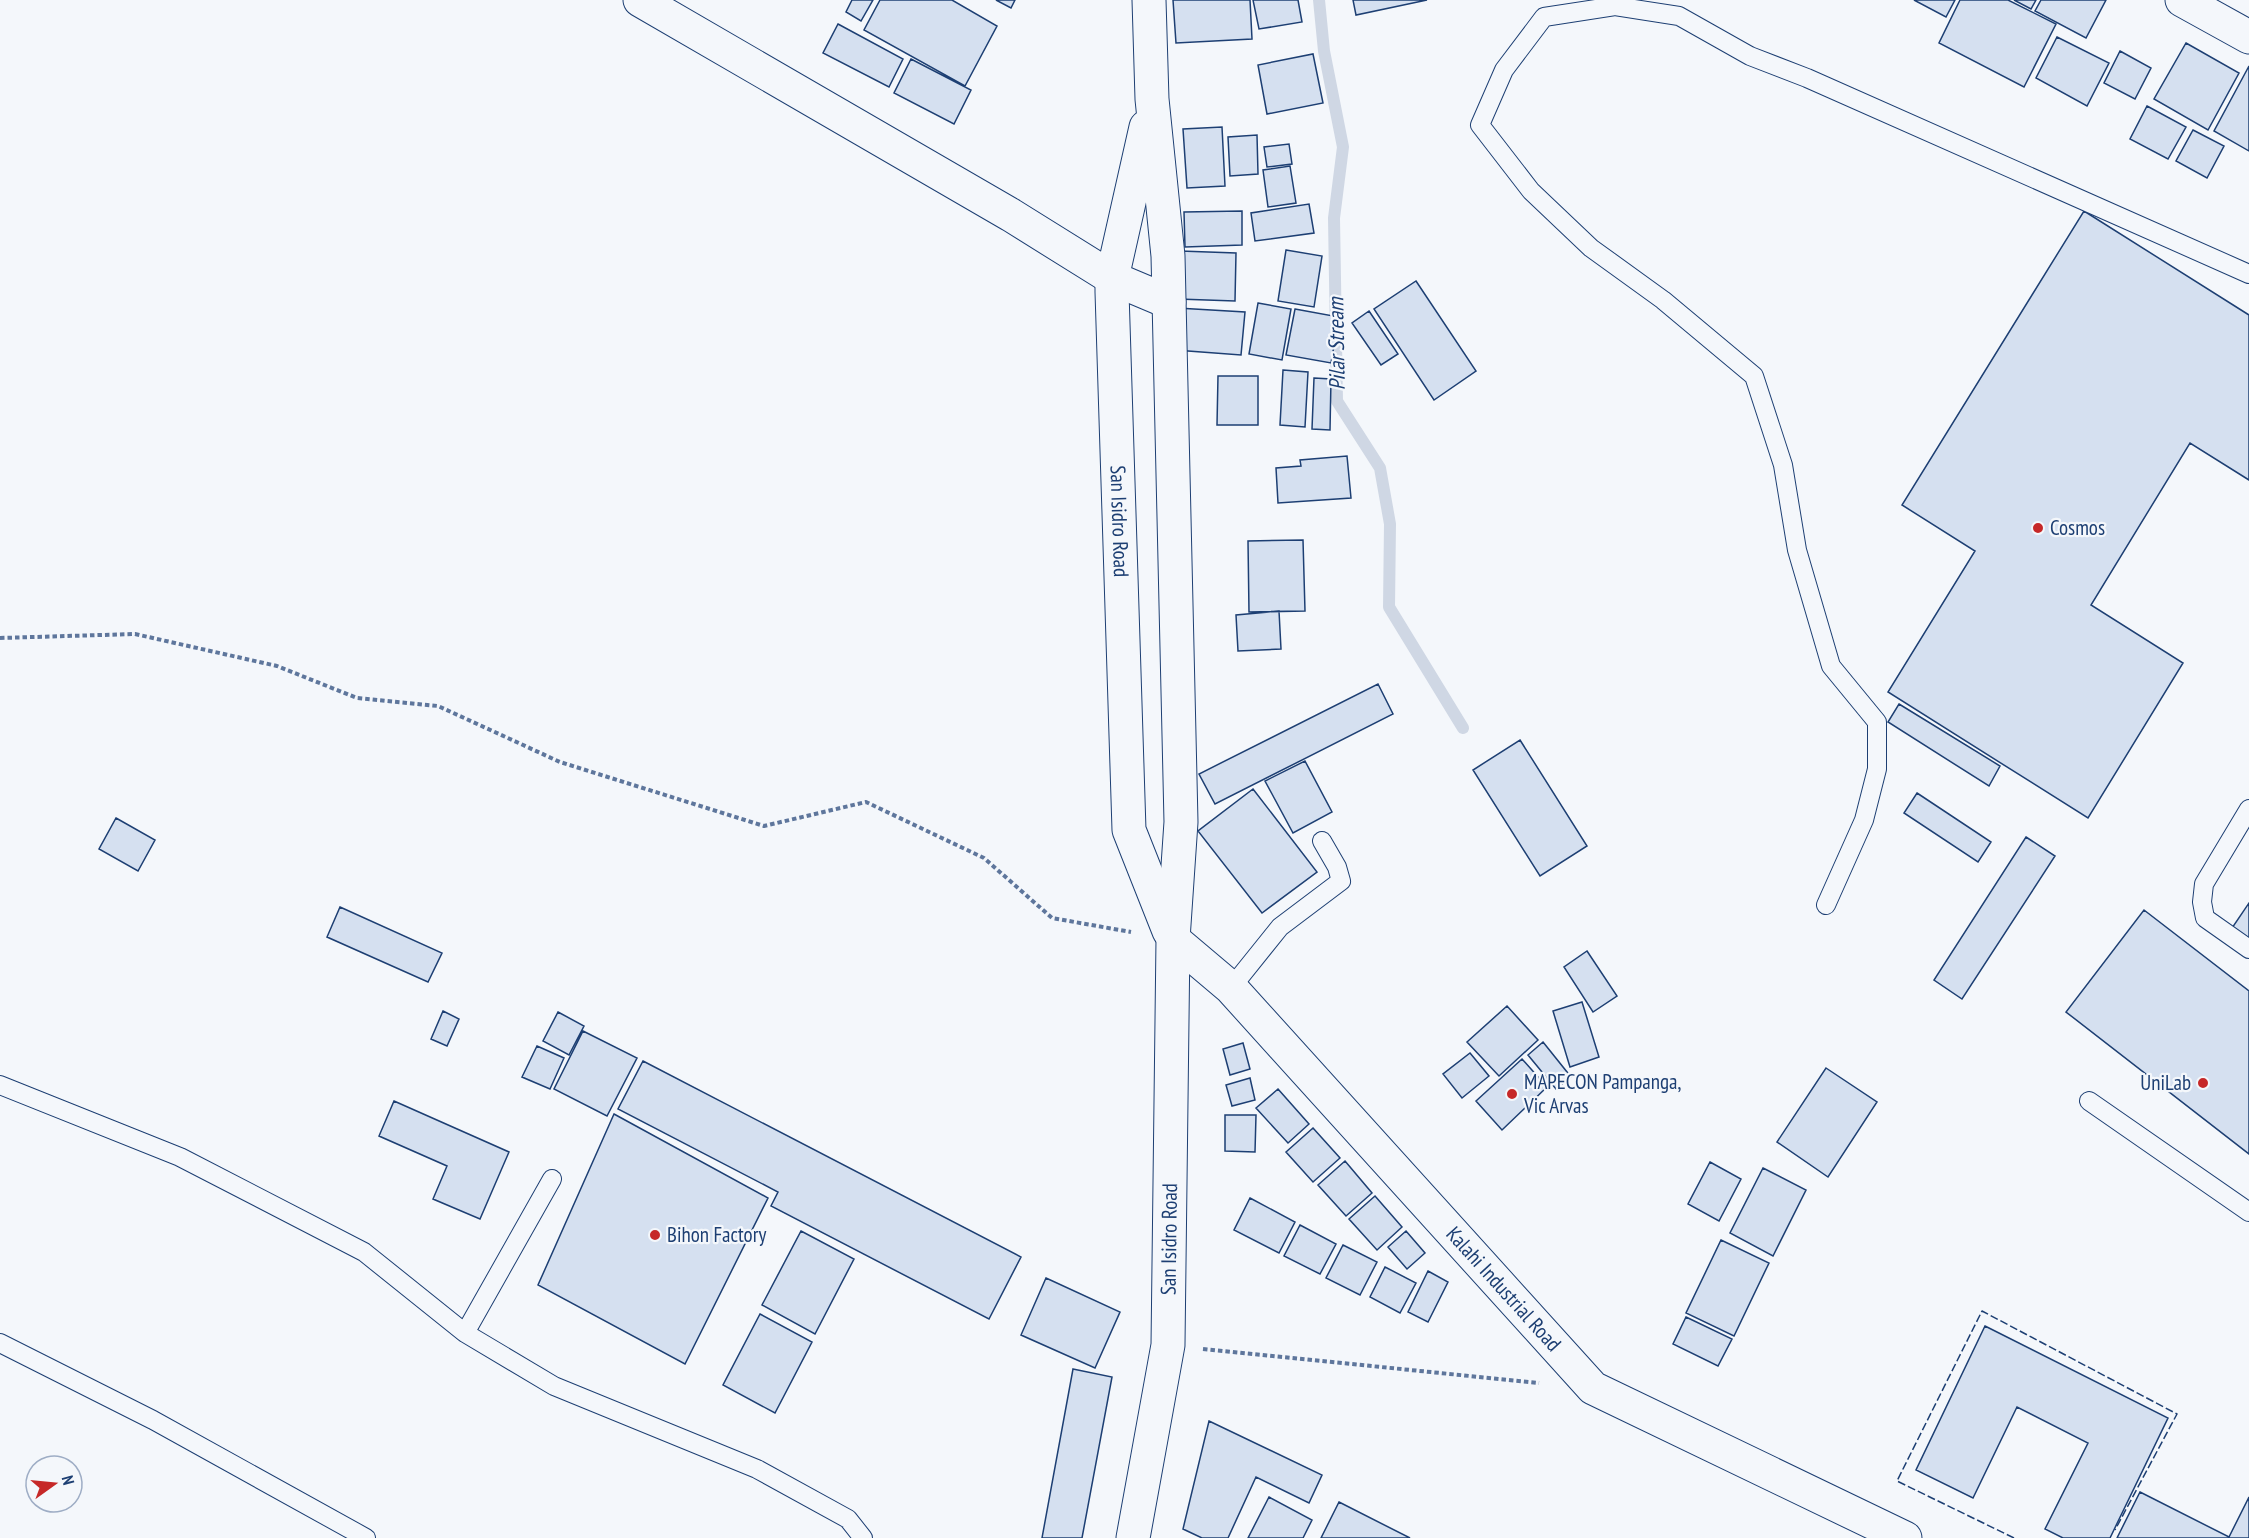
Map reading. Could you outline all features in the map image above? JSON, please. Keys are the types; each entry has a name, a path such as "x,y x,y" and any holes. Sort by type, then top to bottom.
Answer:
{"main road":[{"path":"640,0 1011,215 1113,278 1169,302"},
{"name":"San Isidro Road","path":"1133,1538 1168,1345 1173,939 1181,822 1168,256 1152,99 1149,0"},
{"path":"2182,0 2249,37"},
{"name":"San Isidro Road","path":"1152,99 1113,278 1129,830 1173,939"},
{"name":"Kalahi Industrial Road","path":"1173,939 1231,988 1593,1388 1905,1538"}],"lane":[{"path":"1826,905 1864,820 1877,769 1877,722 1831,666 1797,550 1783,465 1754,376 1663,300 1591,248 1532,191 1480,125 1504,70 1544,17 1615,6 1679,16 1750,56 1807,78 2249,274"},
{"path":"2249,809 2204,884 2202,902 2205,918 2249,949"},
{"path":"1231,988 1280,927 1341,881 1337,867 1322,841"},
{"path":"0,1085 180,1157 364,1252 465,1333 554,1386 757,1469 849,1519 863,1538"},
{"path":"2089,1101 2249,1212"},
{"path":"465,1333 552,1179"},
{"path":"0,1343 153,1420 366,1538"}],"path":[{"path":"0,638 135,634 277,666 357,698 438,706 560,762 764,826 866,802 984,858 1052,918 1173,939"},
{"path":"1168,1345 1593,1388"}],"building":[{"path":"852,0 873,0 861,21 846,12"},
{"path":"880,0 952,0 997,26 965,86 864,30"},
{"path":"996,0 1015,0 1011,8"},
{"path":"1173,0 1250,0 1252,39 1176,43"},
{"path":"1253,0 1298,0 1302,22 1259,29"},
{"path":"1353,0 1427,0 1356,15"},
{"path":"1914,0 1955,0 1946,17"},
{"path":"1960,0 2008,0 2056,24 2024,87 1939,43"},
{"path":"2014,0 2036,0 2031,9"},
{"path":"2041,0 2106,0 2086,38 2035,11"},
{"path":"838,24 903,59 889,87 823,53"},
{"path":"2057,37 2109,63 2087,106 2036,78"},
{"path":"2186,43 2239,73 2208,130 2154,99"},
{"path":"2120,51 2151,68 2135,99 2104,83"},
{"path":"1313,54 1323,103 1267,114 1258,65"},
{"path":"911,59 971,90 954,124 894,93"},
{"path":"2249,66 2249,151 2214,131"},
{"path":"2147,106 2186,127 2168,159 2130,139"},
{"path":"1222,127 1225,186 1187,188 1183,129"},
{"path":"2193,130 2224,146 2207,178 2176,161"},
{"path":"1257,135 1258,174 1230,176 1228,137"},
{"path":"1289,144 1292,164 1267,167 1264,147"},
{"path":"1290,166 1296,203 1268,207 1263,170"},
{"path":"1309,204 1314,233 1255,241 1251,213"},
{"path":"1242,211 1242,245 1185,247 1184,212"},
{"name":"Cosmos","path":"2084,211 2249,315 2249,480 2190,443 2091,605 2183,663 2088,818 1888,692 1975,551 1902,505"},
{"path":"1286,250 1322,256 1314,307 1278,301"},
{"path":"1180,251 1236,253 1235,301 1178,299"},
{"path":"1416,281 1476,371 1434,400 1374,309"},
{"path":"1258,303 1291,309 1282,360 1249,354"},
{"path":"1177,308 1245,312 1241,355 1175,350"},
{"path":"1295,309 1339,317 1331,363 1286,355"},
{"path":"1369,311 1398,354 1381,365 1352,323"},
{"path":"1283,370 1308,372 1305,427 1280,425"},
{"path":"1218,376 1258,376 1258,425 1217,425"},
{"path":"1314,378 1331,379 1330,430 1312,429"},
{"path":"1347,456 1351,498 1278,503 1276,468 1301,466 1300,460"},
{"path":"1303,540 1305,611 1249,612 1248,541"},
{"path":"1279,611 1281,649 1238,651 1236,615"},
{"path":"1378,684 1393,714 1215,804 1199,774"},
{"path":"1899,704 2000,766 1989,786 1888,722"},
{"path":"1520,740 1587,846 1540,876 1473,770"},
{"path":"1305,761 1332,812 1293,833 1265,781"},
{"path":"1253,789 1317,872 1262,913 1198,831"},
{"path":"1917,793 1991,842 1978,862 1904,813"},
{"path":"116,818 155,840 138,871 99,849"},
{"path":"2026,837 2055,856 1962,999 1934,980"},
{"path":"2249,903 2249,940 2232,928"},
{"path":"340,907 442,953 428,982 327,937"},
{"name":"UniLab","path":"2144,910 2249,991 2249,1154 2066,1012"},
{"path":"1587,951 1617,996 1593,1012 1564,967"},
{"path":"1582,1002 1599,1057 1570,1067 1553,1011"},
{"path":"1507,1006 1538,1040 1499,1076 1467,1042"},
{"path":"443,1011 459,1019 447,1046 431,1039"},
{"path":"558,1012 584,1026 569,1055 543,1041"},
{"path":"583,1031 637,1058 607,1116 554,1089"},
{"path":"1543,1042 1571,1077 1556,1089 1528,1055"},
{"path":"1243,1043 1250,1069 1230,1075 1223,1049"},
{"path":"537,1046 564,1058 550,1089 522,1077"},
{"path":"1470,1053 1489,1076 1462,1098 1443,1074"},
{"name":"MAPECON Pampanga, Vic Arvas","path":"1522,1059 1547,1087 1502,1130 1476,1101"},
{"path":"643,1061 1021,1257 989,1319 771,1206 778,1192 618,1109"},
{"path":"1826,1068 1877,1102 1828,1177 1777,1142"},
{"path":"1250,1078 1255,1100 1232,1106 1226,1085"},
{"path":"1278,1089 1309,1124 1288,1143 1256,1108"},
{"path":"394,1101 509,1152 480,1219 433,1199 447,1166 379,1136"},
{"name":"Bihon Factory","path":"614,1114 768,1198 685,1364 538,1285"},
{"path":"1225,1115 1256,1115 1255,1152 1225,1151"},
{"path":"1313,1128 1340,1158 1313,1182 1286,1152"},
{"path":"1345,1161 1372,1193 1346,1216 1318,1185"},
{"path":"1710,1162 1741,1179 1719,1221 1688,1204"},
{"path":"1763,1168 1806,1190 1773,1256 1730,1233"},
{"path":"1375,1196 1402,1227 1377,1250 1349,1219"},
{"path":"1250,1198 1295,1222 1279,1253 1234,1230"},
{"path":"1300,1225 1336,1244 1320,1274 1284,1256"},
{"path":"801,1231 854,1259 815,1334 762,1305"},
{"path":"1406,1231 1425,1253 1407,1269 1388,1247"},
{"path":"1721,1240 1769,1263 1734,1336 1686,1313"},
{"path":"1343,1245 1377,1262 1360,1295 1326,1278"},
{"path":"1385,1267 1416,1283 1400,1313 1370,1297"},
{"path":"1428,1271 1448,1282 1428,1322 1408,1312"},
{"path":"1046,1278 1120,1312 1095,1368 1021,1335"},
{"path":"760,1314 812,1342 775,1413 723,1385"},
{"path":"1686,1317 1732,1339 1718,1366 1673,1344"},
{"path":"1985,1326 2168,1418 2110,1538 2063,1538 2045,1529 2088,1443 2017,1407 1973,1498 1916,1470"},
{"path":"1073,1369 1112,1377 1082,1538 1042,1538"},
{"path":"1209,1421 1322,1475 1309,1503 1256,1477 1228,1538 1202,1538 1183,1529"},
{"path":"2140,1492 2229,1537 2249,1497 2249,1538 2117,1538"},
{"path":"1269,1497 1312,1520 1303,1538 1248,1538"},
{"path":"1339,1502 1410,1538 1321,1538"}],"waterway":[{"name":"Pilar Stream","path":"1319,0 1324,51 1343,147 1334,218 1337,401 1380,468 1390,524 1389,607 1463,728"}],"fence":[{"path":"2014,1538 1897,1481 1982,1311 2177,1414 2115,1530"}],"place":[{"name":"Cosmos","path":"2038,528"},
{"name":"UniLab","path":"2203,1083"},
{"name":"MAPECON Pampanga, Vic Arvas","path":"1512,1094"},
{"name":"Bihon Factory","path":"655,1235"}]}
